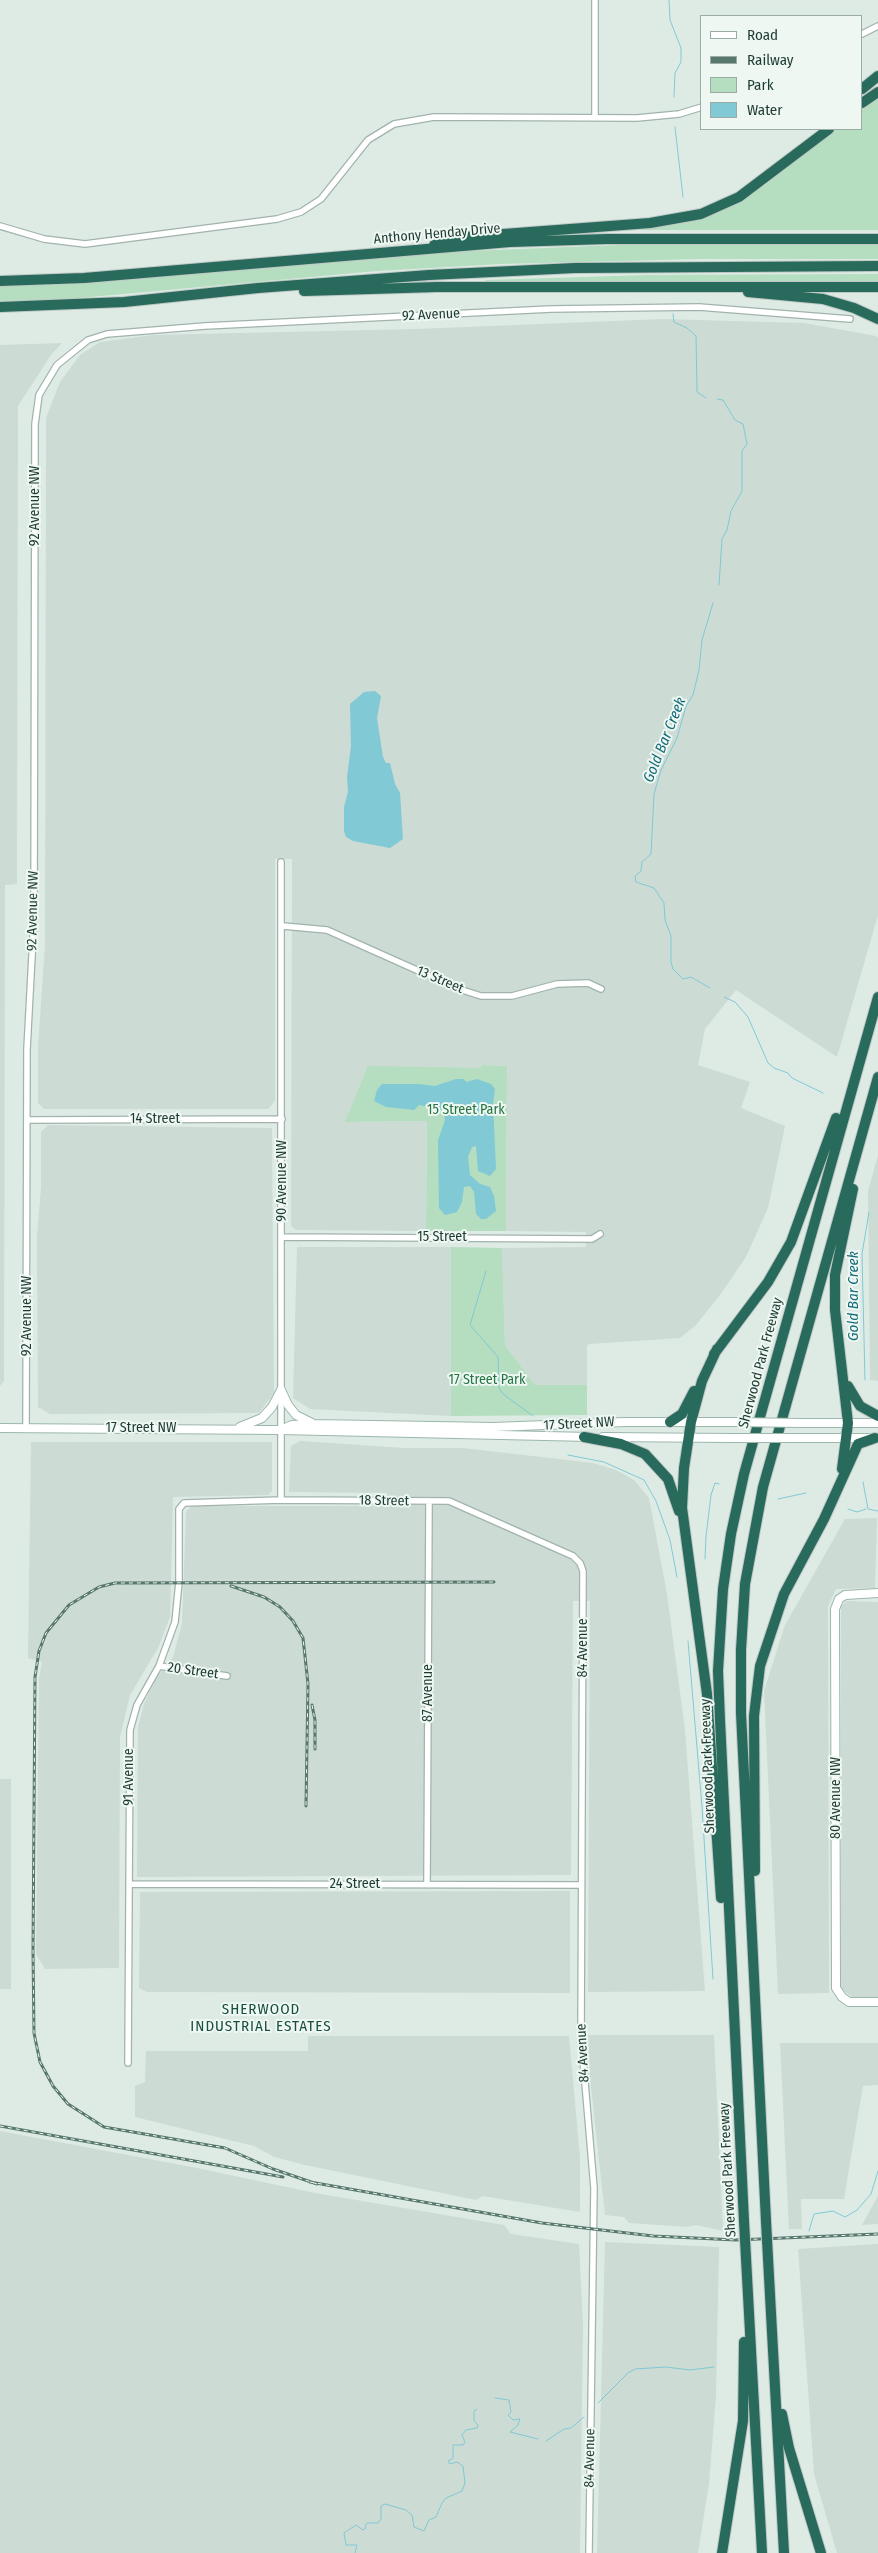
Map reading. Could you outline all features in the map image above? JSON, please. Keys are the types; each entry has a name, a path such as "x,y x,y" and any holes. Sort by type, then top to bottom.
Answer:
{"highway":[{"path":"863,88 878,76"},
{"path":"863,102 878,92"},
{"path":"779,167 781,161 816,130"},
{"path":"426,248 450,238 650,223 686,218 715,209 733,200 827,130"},
{"name":"Anthony Henday Drive","path":"0,280 84,278 510,242 607,239 878,239"},
{"path":"0,307 124,302 258,288 429,275 574,268 878,266"},
{"path":"703,287 713,290 822,299 854,308 878,319"},
{"path":"258,288 296,291 437,288 878,287"},
{"name":"Sherwood Park Freeway","path":"762,2553 718,1681 723,1589 731,1534 744,1474 878,997"},
{"path":"784,2553 740,1682 742,1615 748,1568 770,1460 878,1077"},
{"path":"670,1422 687,1408 707,1363 768,1282 791,1242 835,1122 854,1082"},
{"path":"837,1490 844,1460 848,1423 835,1310 835,1275 843,1231 869,1125 873,1094"},
{"path":"683,1529 683,1481 691,1422 702,1381 717,1349"},
{"path":"841,1358 853,1396 866,1411 878,1416"},
{"path":"584,1437 630,1446 654,1462 662,1470 672,1489 683,1529 707,1694 729,2005 735,2045"},
{"path":"752,1939 755,1913 754,1716 760,1666 784,1594 837,1490 858,1444 876,1438"},
{"path":"722,2553 743,2421 747,2276"},
{"path":"775,2369 789,2448 820,2553"}],"main road":[{"path":"281,1390 288,1405 296,1415 314,1424"},
{"path":"236,1429 262,1418 272,1407 281,1390"},
{"name":"17 Street NW","path":"281,1430 292,1425 314,1424 503,1427 670,1422 878,1423"},
{"name":"17 Street NW","path":"0,1428 236,1429 689,1438"},
{"path":"689,1438 876,1438"},
{"name":"80 Avenue NW","path":"878,1593 852,1593 839,1598 835,1609 836,1988 842,1997 849,2002 878,2002"}],"street":[{"path":"595,0 595,116"},
{"path":"863,34 878,26"},
{"path":"0,226 44,239 86,244 277,219 301,212 320,199 368,140 394,124 434,117 661,117 700,107"},
{"name":"92 Avenue","path":"39,395 57,365 88,340 128,331 561,309 699,307 850,319"},
{"name":"92 Avenue NW","path":"26,1428 27,1050 34,918 35,424 39,395"},
{"name":"90 Avenue NW","path":"280,1500 283,926 281,862"},
{"name":"13 Street","path":"283,926 304,926 327,930 459,989 481,996 512,996 557,984 588,983 601,989"},
{"name":"14 Street","path":"27,1120 282,1119"},
{"name":"15 Street","path":"282,1237 592,1239 600,1234"},
{"name":"18 Street","path":"184,1503 280,1500 449,1501 573,1556"},
{"name":"87 Avenue","path":"427,1884 429,1502"},
{"name":"91 Avenue","path":"128,2063 130,1730 137,1705 168,1647 178,1604 179,1509 184,1503"},
{"name":"84 Avenue","path":"573,1556 580,1562 583,1571 582,2051 594,2188 589,2553"},
{"name":"20 Street","path":"159,1666 227,1676"},
{"name":"24 Street","path":"129,1884 581,1885"}],"shaded area":[{"path":"663,319 804,323 876,336 878,338 878,915 837,1057 736,990 705,1029 698,1065 750,1082 741,1108 785,1126 768,1208 746,1257 720,1295 696,1325 680,1338 589,1344 587,1346 587,1385 535,1385 505,1345 502,1248 586,1247 586,1232 506,1231 507,1066 482,1065 482,1068 346,1122 427,1121 426,1231 296,1230 291,1226 292,859 275,859 275,1101 268,1109 44,1109 38,1103 38,1047 45,945 46,418 60,382 80,355 100,342 153,335 416,329"},
{"path":"62,343 51,355 18,406 17,884 5,885 4,1381 0,1386 0,345"},
{"path":"48,1125 272,1128 274,1393 259,1413 50,1414 38,1407 37,1237 41,1187 41,1132"},
{"path":"878,1155 878,1381 870,1380 868,1191"},
{"path":"297,1247 451,1247 451,1416 310,1409 293,1398"},
{"path":"300,1441 405,1448 463,1448 593,1463 616,1470 634,1480 649,1498 667,1594 685,1730 705,1991 588,1992 590,1601 573,1601 571,1875 137,1877 138,1727 144,1704 157,1677 173,1657 182,1624 186,1512 191,1506 386,1506 387,1493 289,1492 291,1446"},
{"path":"31,1442 272,1442 272,1491 268,1495 173,1497 170,1617 158,1648 130,1695 120,1737 119,1968 45,1969 36,1954 39,1678 42,1662 28,1658"},
{"path":"877,1518 875,1588 836,1589 828,1606 829,1993 778,1994 764,1691 785,1625 845,1519"},
{"path":"847,1601 878,1602 878,1999 854,1998 841,1989 841,1606"},
{"path":"0,1779 11,1779 11,1989 0,1989"},
{"path":"570,1891 570,1993 147,1992 139,1988 140,1892"},
{"path":"588,2035 714,2035 723,2231 696,2225 687,2227 629,2223 624,2217 605,2215 590,2078"},
{"path":"308,2036 569,2036 580,2157 580,2212 483,2196 476,2200 305,2165 274,2157 254,2146 135,2117 135,2086 145,2082 146,2051 308,2051"},
{"path":"780,2043 878,2043 878,2085 863,2086 844,2199 801,2199 802,2229 789,2229"},
{"path":"0,2131 192,2167 315,2193 504,2225 511,2234 579,2244 583,2326 580,2553 0,2553"},
{"path":"878,2196 878,2224 862,2225"},
{"path":"605,2242 719,2247 716,2396 709,2484 698,2553 597,2553"},
{"path":"878,2244 878,2553 837,2553 814,2474 798,2249"}],"green space":[{"path":"878,96 878,230 629,230 689,222 733,205 765,185 834,130 863,130 863,107"},
{"path":"878,244 878,259 700,259 500,264 377,271 57,300 0,301 0,286 69,284 444,252 620,245"},
{"path":"878,274 878,284 482,283 486,280 647,275"},
{"name":"15 Street Park","path":"482,1065 507,1066 506,1231 426,1231 427,1121 345,1122 368,1066 481,1068"},
{"name":"17 Street Park","path":"451,1247 502,1248 505,1345 535,1385 587,1385 587,1415 451,1416"}],"water":[{"path":"375,691 381,696 377,718 383,757 386,763 390,763 395,784 400,793 403,839 390,848 353,841 346,837 344,831 344,807 348,792 347,777 351,746 350,704 364,692"},
{"path":"456,1079 463,1079 467,1082 477,1079 491,1084 495,1089 493,1104 496,1169 490,1176 478,1171 476,1146 472,1147 468,1157 470,1175 480,1184 490,1187 494,1196 496,1211 486,1219 481,1219 476,1214 474,1192 470,1186 464,1187 462,1202 457,1212 445,1215 439,1208 438,1140 445,1120 443,1110 419,1105 414,1110 386,1107 374,1101 377,1090 382,1084 435,1086"}],"waterway":[{"name":"Gold Bar Creek","path":"669,0 670,20 681,48 681,62 675,73 674,97"},
{"name":"Gold Bar Creek","path":"675,127 683,197"},
{"name":"Gold Bar Creek","path":"673,314 674,322 687,328 696,336 697,392 706,398"},
{"name":"Gold Bar Creek","path":"717,399 723,400 735,420 743,424 747,444 742,451 742,491 731,511 727,530 722,539 719,585"},
{"name":"Gold Bar Creek","path":"710,988 691,977 683,979 673,969 671,962 671,936 665,920 664,903 654,888 636,882 635,876 641,871 642,862 651,854 654,794 661,770 677,738 686,706 693,695 699,670 702,640 713,603"},
{"name":"Gold Bar Creek","path":"724,997 735,1002 748,1017 768,1063 774,1068 788,1073 792,1078 823,1093"},
{"name":"Gold Bar Creek","path":"865,1380 862,1254 869,1212"},
{"path":"486,1271 470,1325 498,1357 499,1388 503,1394 533,1416"},
{"path":"568,1455 604,1462 644,1480 656,1501 670,1540 677,1577"},
{"name":"Gold Bar Creek","path":"863,1482 868,1509 878,1511"},
{"path":"705,1559 711,1495 715,1483 719,1484"},
{"path":"778,1499 806,1493"},
{"path":"848,1509 857,1512 866,1509"},
{"path":"688,1641 702,1807 713,1979"},
{"name":"Gold Bar Creek","path":"809,2231 814,2214 833,2211 845,2217 857,2210 871,2194 878,2171"},
{"name":"Gold Bar Creek","path":"598,2403 628,2373 635,2369 666,2367 690,2370 714,2367"},
{"name":"Gold Bar Creek","path":"495,2398 509,2400 511,2412 508,2415 513,2420 520,2419 518,2425 510,2432 538,2439"},
{"name":"Gold Bar Creek","path":"355,2553 357,2545 346,2545 344,2533 356,2525 363,2530 366,2528 367,2523 378,2523 381,2519 381,2506 385,2504 406,2510 412,2515 414,2527 424,2531 429,2520 436,2517 446,2498 462,2491 465,2483 463,2466 457,2462 450,2464 448,2461 453,2458 453,2445 463,2445 465,2442 462,2435 466,2430 477,2428 478,2425 474,2421 474,2411 477,2409"},
{"path":"546,2441 564,2429 571,2428 584,2417"}],"railway":[{"path":"317,2184 273,2169 225,2148 104,2127 68,2104 53,2086 40,2062 34,2033 33,1951 35,1677 39,1651 46,1633 69,1605 99,1587 115,1583 494,1582"},
{"path":"231,1586 264,1597 280,1607 293,1621 303,1638 308,1684 306,1806"},
{"path":"312,1705 315,1720 315,1749"},
{"path":"0,2126 283,2177"},
{"path":"310,2182 542,2223 653,2236 736,2240 878,2234"}],"district":[{"name":"SHERWOOD INDUSTRIAL ESTATES","path":"261,2018"}]}
